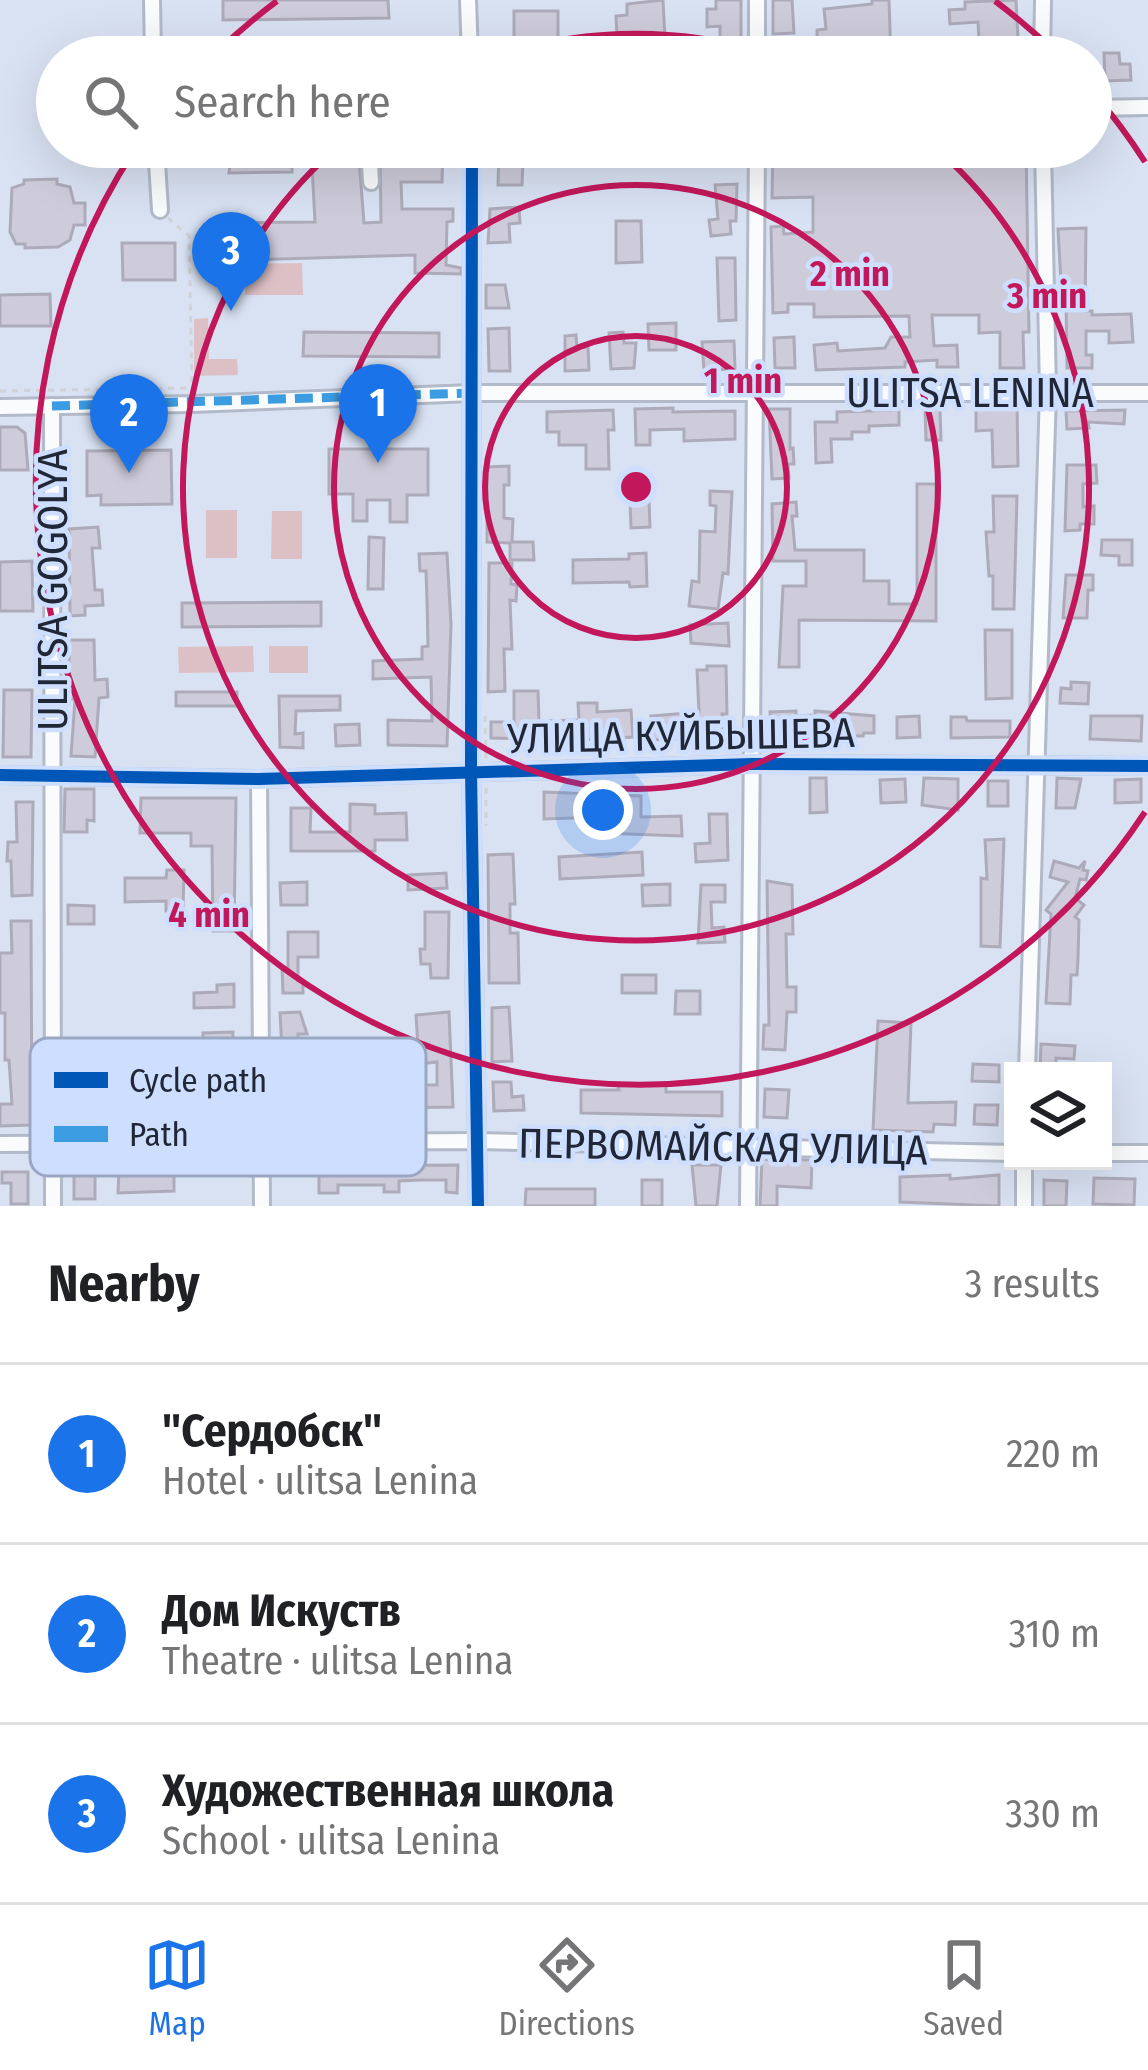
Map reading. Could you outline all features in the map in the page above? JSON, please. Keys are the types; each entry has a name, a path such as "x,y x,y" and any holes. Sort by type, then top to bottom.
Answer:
{"street":[{"path":"152,0 153,36"},
{"path":"468,0 469,36"},
{"path":"757,36 758,0"},
{"path":"1042,36 1043,0"},
{"path":"1112,108 1148,107"},
{"path":"157,168 160,210"},
{"path":"370,168 371,182"},
{"path":"472,168 471,771 478,1206"},
{"path":"748,1206 757,168"},
{"path":"1027,1062 1048,392 1043,168"},
{"name":"ULITSA LENINA","path":"0,407 192,396 1148,393"},
{"name":"ULITSA GOGOLYA","path":"52,406 52,1038"},
{"name":"УЛИЦА КУЙБЫШЕВА","path":"0,775 259,779 752,764 1148,766"},
{"path":"259,779 260,1038"},
{"name":"ПЕРВОМАЙСКАЯ УЛИЦА","path":"426,1141 1004,1153"},
{"name":"ПЕРВОМАЙСКАЯ УЛИЦА","path":"0,1144 30,1143"},
{"path":"1112,1153 1148,1153"},
{"path":"1024,1170 1024,1206"},
{"path":"262,1176 262,1206"}],"path":[{"path":"0,391 192,396 190,236 160,210"}],"shaded area":[{"path":"302,263 303,295 245,295 245,264"},
{"path":"208,318 209,359 237,359 238,375 194,376 194,319"},
{"path":"206,510 237,510 237,558 206,558"},
{"path":"272,511 302,511 302,559 271,559"},
{"path":"253,646 254,672 179,673 178,647"},
{"path":"269,646 308,646 308,673 269,673"}],"building":[{"path":"223,0 388,0 389,18 223,20"},
{"path":"663,0 665,36 617,36 616,16 627,15 627,4"},
{"path":"716,0 741,0 741,36 720,36 720,26 707,27 707,9 716,9"},
{"path":"773,0 792,0 794,33 773,34"},
{"path":"872,0 889,0 890,36 817,36 817,30 826,29 824,9 872,4"},
{"path":"1016,0 1018,36 979,36 978,22 950,24 949,10 965,9 965,2"},
{"path":"514,11 558,11 558,36 514,36"},
{"path":"1112,53 1119,53 1120,64 1130,64 1131,80 1112,81"},
{"path":"230,168 292,168 292,172 229,173"},
{"path":"312,168 360,168 364,223 381,222 380,168 442,168 442,182 401,182 402,209 453,209 453,221 447,222 446,265 461,268 461,274 415,273 415,255 212,261 212,223 315,222"},
{"path":"498,168 523,168 522,185 498,185"},
{"path":"773,168 1026,168 1029,332 1023,332 1024,368 1000,368 1000,332 979,333 979,315 932,315 934,346 957,345 958,367 937,367 937,360 905,362 905,367 816,370 814,345 837,343 838,351 885,348 891,337 910,337 909,316 814,317 814,304 788,304 788,312 773,313 771,227 783,226 784,234 813,232 813,197 772,198"},
{"path":"57,179 57,184 70,187 74,203 85,203 85,225 74,225 70,240 58,247 16,244 10,232 12,188 24,180"},
{"path":"737,184 731,234 711,236 709,220 718,219 715,185"},
{"path":"519,207 520,223 509,224 510,242 488,243 490,209"},
{"path":"616,221 641,221 642,262 616,263"},
{"path":"1086,228 1085,311 1131,314 1133,342 1109,343 1109,331 1086,331 1086,355 1092,355 1092,368 1067,368 1058,229"},
{"path":"122,243 175,243 175,280 123,280"},
{"path":"717,258 735,258 736,320 719,321"},
{"path":"486,285 505,285 509,308 486,308"},
{"path":"50,294 51,326 0,326 0,295"},
{"path":"676,323 676,350 649,350 648,324"},
{"path":"509,328 510,371 489,371 488,329"},
{"path":"304,332 439,333 439,357 303,356"},
{"path":"623,332 624,343 636,343 634,368 611,369 609,333"},
{"path":"576,335 577,348 588,347 589,370 565,371 565,336"},
{"path":"794,337 795,368 775,368 774,338"},
{"path":"734,341 735,369 704,370 702,342"},
{"path":"1017,405 1018,466 993,467 992,430 976,431 976,406"},
{"path":"673,408 673,412 735,411 735,439 684,441 684,429 650,430 650,445 636,445 635,409"},
{"path":"769,409 790,409 794,464 788,464 789,478 772,479"},
{"path":"925,409 940,409 941,440 926,440"},
{"path":"613,410 614,430 608,430 609,469 586,469 586,445 559,445 559,432 547,432 547,412"},
{"path":"899,410 899,425 869,426 869,432 852,432 852,439 831,439 832,462 816,463 815,422 837,422 837,412"},
{"path":"1125,410 1124,424 1088,422 1089,428 1067,429 1066,411"},
{"path":"0,427 17,427 25,433 28,470 0,470"},
{"path":"329,449 428,449 428,495 407,495 407,522 390,522 390,500 367,500 367,521 353,521 353,494 329,494"},
{"path":"171,450 172,504 101,505 101,495 87,496 87,451"},
{"path":"1067,465 1096,465 1097,483 1083,484 1083,507 1094,506 1094,524 1080,524 1080,530 1065,531"},
{"path":"509,466 504,518 513,519 512,542 533,542 534,560 510,560 510,543 487,542 487,467"},
{"path":"917,484 936,484 936,621 799,620 799,667 779,667 783,586 806,586 806,561 773,561 772,504 796,502 797,516 792,516 795,550 864,550 864,581 889,581 889,604 917,604"},
{"path":"710,491 732,492 728,574 723,573 718,609 689,606 692,581 699,582 700,531 715,532 716,506 710,505"},
{"path":"993,496 1017,496 1014,609 993,609 986,532 994,532"},
{"path":"649,500 650,527 631,528 630,501"},
{"path":"98,527 100,548 92,548 95,590 102,590 103,605 85,606 85,615 70,616 69,529"},
{"path":"369,537 384,538 383,589 368,589"},
{"path":"1102,540 1132,540 1132,565 1119,565 1119,556 1101,555"},
{"path":"447,553 451,624 447,746 388,745 388,720 432,721 431,677 373,679 373,661 422,659 422,647 428,646 427,600 426,571 420,571 419,554"},
{"path":"646,553 647,586 573,583 573,560 629,559 629,554"},
{"path":"32,561 33,611 0,611 0,562"},
{"path":"489,563 512,563 511,584 517,585 516,601 510,600 512,649 504,649 505,691 488,692"},
{"path":"1066,575 1093,575 1087,618 1063,618"},
{"path":"321,602 321,626 182,627 182,603"},
{"path":"728,623 729,646 691,643 690,625"},
{"path":"985,630 1012,630 1012,698 986,699"},
{"path":"69,640 94,640 95,680 107,679 108,697 99,698 95,757 71,756 75,699 69,699"},
{"path":"707,666 726,666 727,714 722,714 722,730 693,730 694,738 653,740 651,716 699,712 697,670 707,670"},
{"path":"1071,682 1089,683 1088,704 1060,703 1061,688 1071,689"},
{"path":"4,690 32,690 31,757 3,757"},
{"path":"514,691 538,691 539,721 579,720 578,703 597,703 597,712 631,710 633,737 491,738 491,722 514,722"},
{"path":"176,692 237,692 237,706 176,706"},
{"path":"279,696 340,696 340,710 296,711 295,734 303,733 303,748 280,747"},
{"path":"796,711 796,716 815,715 815,711 874,716 874,733 771,736 770,712"},
{"path":"919,716 920,737 897,738 897,717"},
{"path":"1091,716 1142,716 1141,741 1090,739"},
{"path":"951,717 1010,721 1010,737 951,738"},
{"path":"359,724 360,745 336,746 335,725"},
{"path":"810,778 826,778 827,812 810,813"},
{"path":"924,778 958,779 958,810 922,805"},
{"path":"1057,778 1081,779 1075,808 1056,808"},
{"path":"905,779 906,802 881,803 880,780"},
{"path":"1141,779 1141,802 1115,803 1115,780"},
{"path":"988,781 1008,781 1008,806 988,806"},
{"path":"65,789 94,789 94,821 87,820 87,832 64,832"},
{"path":"544,792 641,796 641,817 681,816 682,836 601,833 601,817 544,819"},
{"path":"141,798 236,798 234,931 213,931 212,846 191,846 191,833 140,833"},
{"path":"16,802 33,802 32,895 12,896 11,861 7,861 8,842 17,842"},
{"path":"350,804 375,805 375,814 406,813 407,840 375,840 375,851 291,851 291,808 311,808 310,832 350,832"},
{"path":"709,814 727,814 728,860 696,862 695,844 710,843"},
{"path":"1004,839 1000,947 981,946 985,840"},
{"path":"642,852 643,875 560,879 559,857"},
{"path":"513,854 515,904 510,904 510,933 518,933 519,983 489,983 488,855"},
{"path":"1054,861 1079,868 1085,861 1083,870 1088,871 1086,880 1080,879 1075,898 1084,905 1075,917 1079,920 1078,959 1077,975 1071,975 1070,1004 1046,1003 1051,914 1046,910 1068,882 1050,877"},
{"path":"167,870 184,870 183,911 166,911 166,901 125,902 125,878 166,878"},
{"path":"446,873 447,888 408,890 408,875"},
{"path":"767,881 792,885 787,987 796,987 796,1012 787,1012 785,1050 763,1049 764,1025 769,1025"},
{"path":"307,882 307,905 281,905 280,883"},
{"path":"670,884 670,905 643,906 642,885"},
{"path":"701,885 725,885 725,902 711,902 712,928 724,927 725,942 698,943"},
{"path":"68,905 94,906 94,924 68,924"},
{"path":"425,912 449,912 448,978 431,978 430,964 421,964"},
{"path":"11,921 31,921 30,1125 0,1126 0,1104 12,1104 9,1060 5,1060 5,1013 0,1013 0,953 12,953"},
{"path":"288,932 318,932 318,957 298,957 303,993 283,993"},
{"path":"622,975 656,975 656,993 622,993"},
{"path":"234,984 234,1007 194,1008 194,993 217,992 217,985"},
{"path":"676,991 700,991 700,1014 675,1014"},
{"path":"509,1007 512,1061 492,1062 492,1008"},
{"path":"300,1012 307,1034 281,1038 280,1013"},
{"path":"449,1012 453,1107 426,1107 426,1085 437,1085 437,1062 426,1063 426,1038 417,1038 416,1015"},
{"path":"878,1021 911,1023 908,1103 956,1102 955,1125 934,1124 933,1132 873,1130"},
{"path":"233,1032 233,1038 203,1038 203,1033"},
{"path":"1041,1044 1075,1046 1074,1059 1040,1062"},
{"path":"973,1064 999,1065 999,1082 972,1081"},
{"path":"493,1082 511,1082 512,1097 523,1096 524,1110 494,1111"},
{"path":"666,1084 666,1092 722,1092 722,1116 581,1113 581,1090"},
{"path":"765,1089 789,1090 787,1118 764,1117"},
{"path":"975,1105 998,1105 997,1125 974,1124"},
{"path":"762,1159 812,1160 811,1188 777,1186 777,1206 760,1206"},
{"path":"426,1165 458,1165 457,1193 446,1192 446,1180 420,1180 399,1181 399,1192 384,1192 384,1185 338,1185 338,1193 319,1193 319,1176 426,1176"},
{"path":"692,1165 721,1165 717,1206 696,1206"},
{"path":"2,1172 28,1172 28,1204 11,1204 11,1183 2,1183"},
{"path":"950,1175 950,1179 999,1175 999,1206 900,1202 900,1177"},
{"path":"74,1176 95,1176 95,1199 74,1199"},
{"path":"119,1176 174,1176 174,1191 118,1193"},
{"path":"1094,1178 1135,1179 1134,1205 1093,1204"},
{"path":"642,1180 662,1180 662,1206 642,1206"},
{"path":"1044,1180 1067,1181 1066,1206 1044,1206"},
{"path":"526,1189 595,1189 595,1206 525,1206"}],"marked path":[{"path":"52,406 473,393"}],"cycle path":[{"path":"472,168 471,771 478,1206"},
{"path":"0,775 259,779 752,764 1148,766"}],"place":[{"name":"Художественная школа","path":"231,311"},
{"name":"\"Сердобск\"","path":"378,463"},
{"name":"Дом Искуств","path":"129,473"}]}
